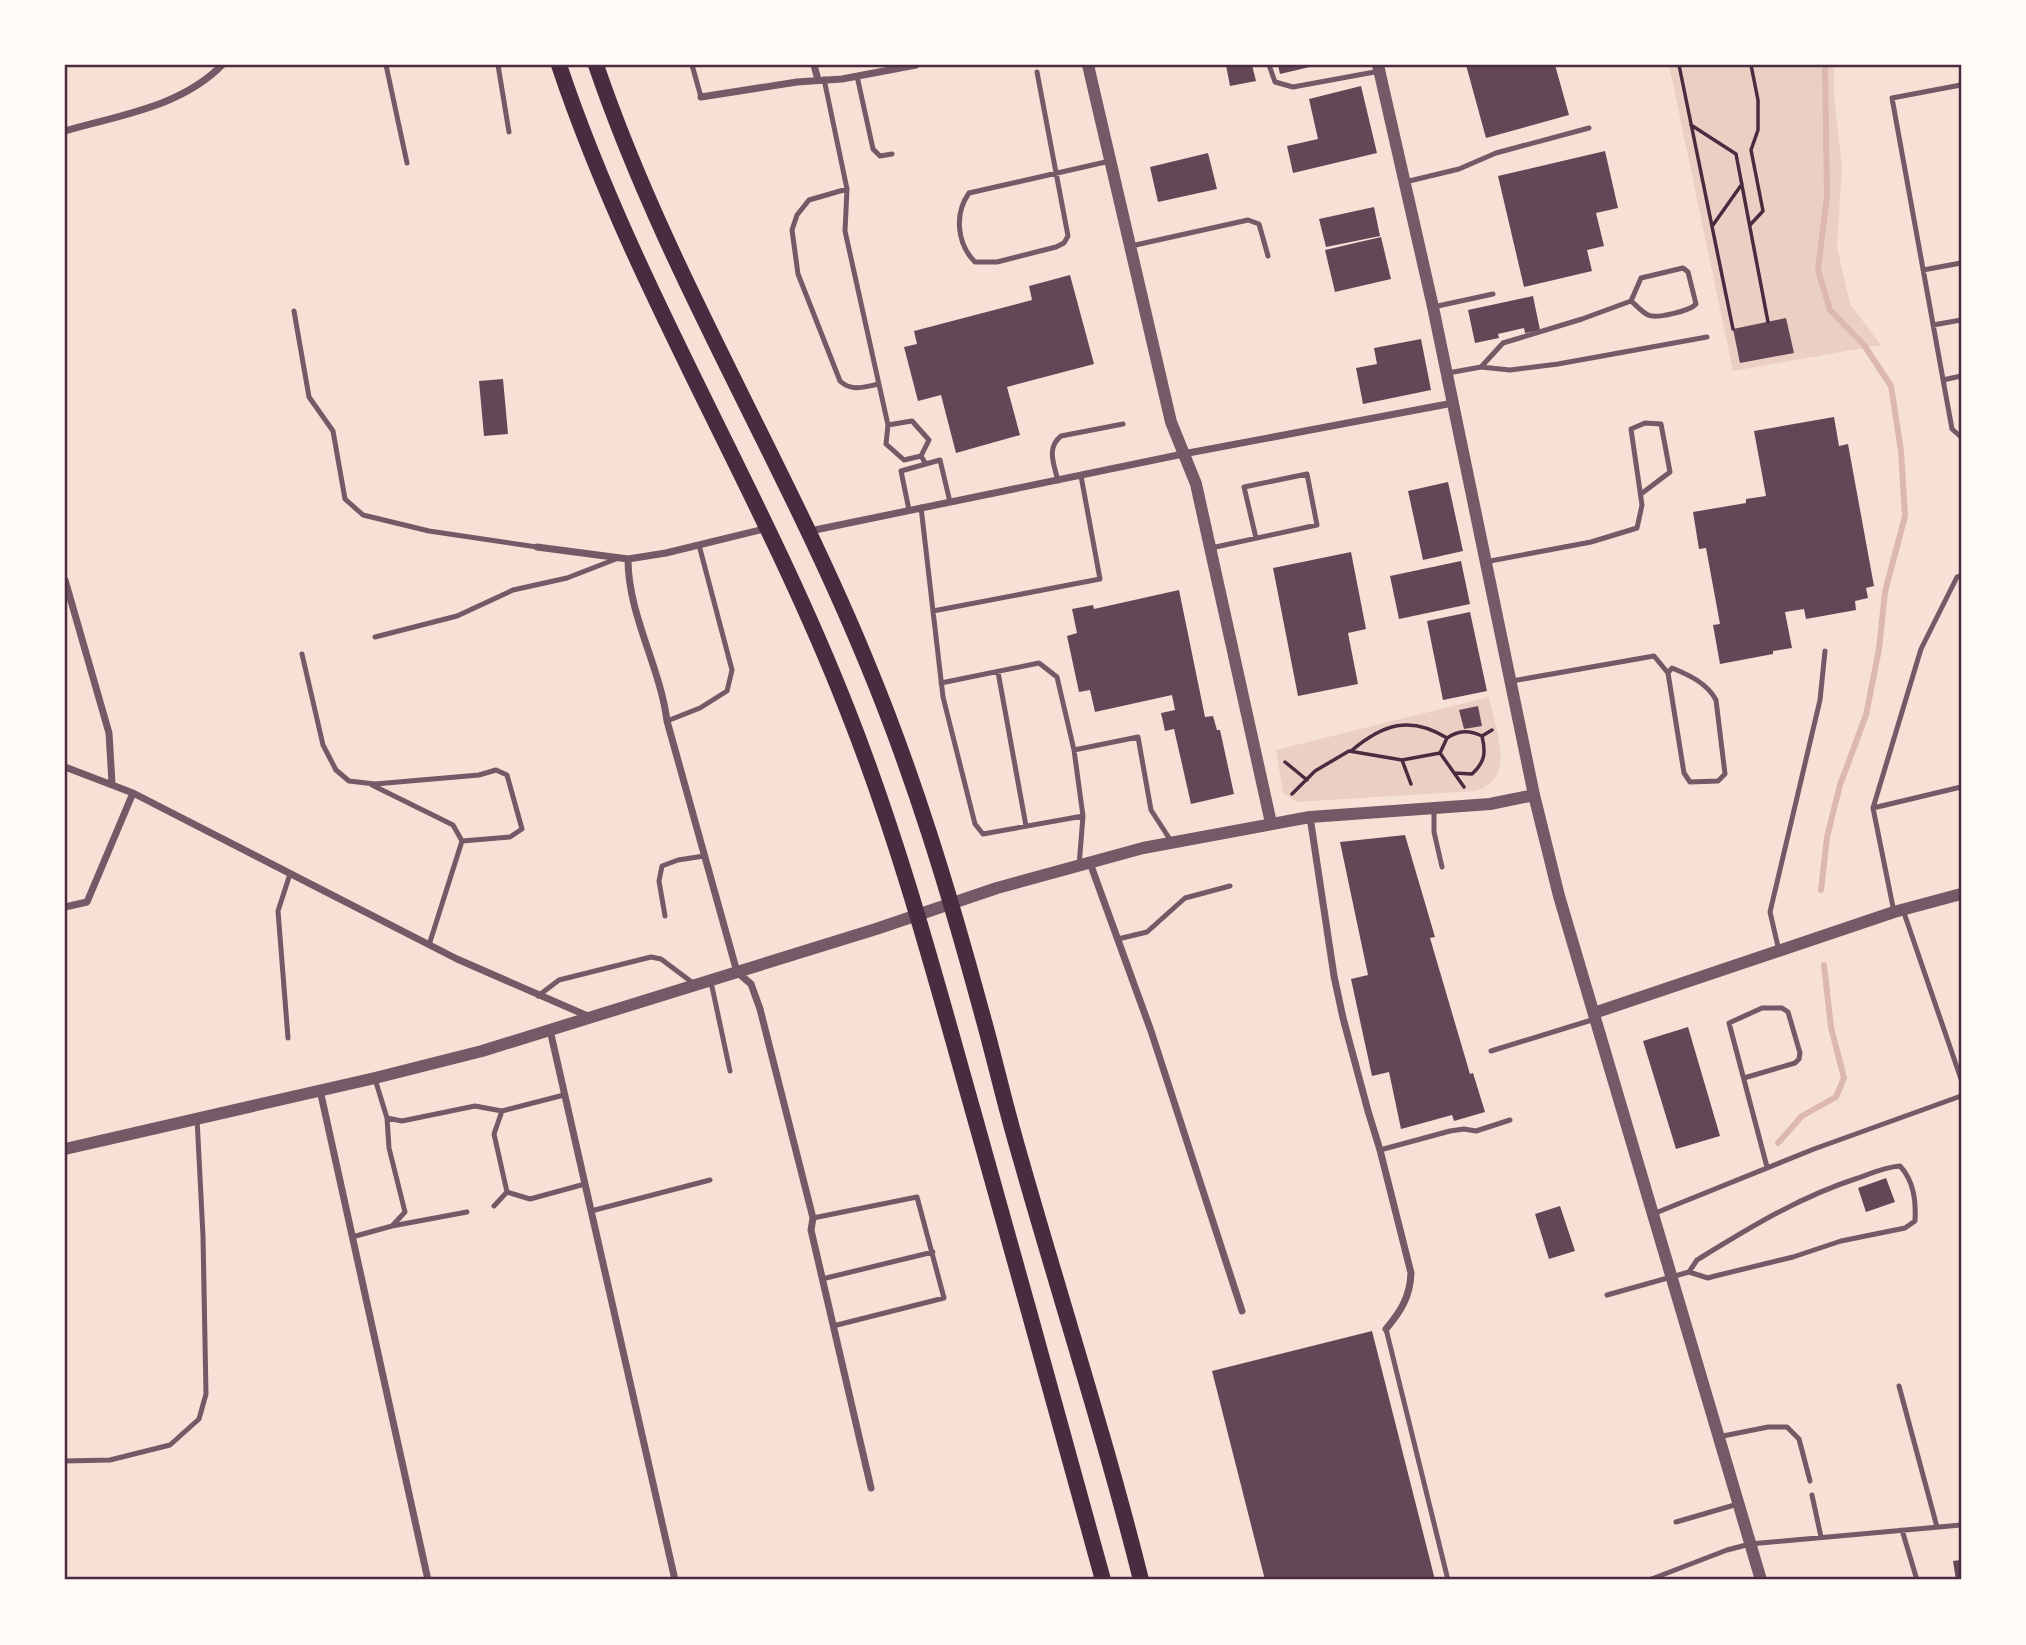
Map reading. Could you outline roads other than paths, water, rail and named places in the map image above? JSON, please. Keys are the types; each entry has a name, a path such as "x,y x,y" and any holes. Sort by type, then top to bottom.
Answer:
{"main road":[{"path":"559,65 592,155 633,253 769,528 806,608 852,721 917,915 1103,1580"},
{"path":"596,65 668,244 810,531 881,696 951,903 1140,1580"}],"street":[{"path":"65,131 173,100 197,86 222,65"},
{"path":"814,65 821,80"},
{"path":"701,97 857,76 916,65"},
{"path":"1088,65 1171,422 1196,484 1271,823"},
{"path":"1379,68 1447,373 1509,681 1559,896 1761,1580"},
{"path":"810,531 1183,454 1453,403"},
{"path":"537,547 628,559 769,528"},
{"path":"628,559 631,594 664,699 667,721 737,972 751,984 760,1009 813,1219 811,1230 871,1488"},
{"path":"65,580 109,733 112,783"},
{"path":"65,767 133,793 429,945 590,1018"},
{"path":"65,907 87,902 133,793"},
{"path":"65,1149 482,1051 951,903 1171,841 1310,817 1490,804 1534,795"},
{"path":"1310,817 1334,976 1411,1273 1405,1303 1386,1329"},
{"path":"1084,864 1118,939 1151,1031 1242,1311"},
{"path":"1595,1016 1898,911 1961,894"},
{"path":"550,1030 676,1580"},
{"path":"320,1090 428,1580"}],"lane":[{"path":"386,65 407,163"},
{"path":"498,65 509,132"},
{"path":"692,65 701,97"},
{"path":"1269,65 1275,82 1293,87 1379,68"},
{"path":"1037,72 1055,174 1068,236 1064,243 1056,247 998,262 975,262 964,252 960,206 969,193 1055,174 1110,161"},
{"path":"857,76 873,149 880,156 892,154"},
{"path":"821,80 847,189 845,231 888,425 886,444 904,460 921,456"},
{"path":"1961,85 1892,98 1952,429 1961,437"},
{"path":"1405,182 1459,169 1496,153 1590,128"},
{"path":"847,189 809,200 797,215 792,230 798,274 840,381 847,387 856,389 879,384"},
{"path":"1130,247 1248,220 1259,224 1268,256"},
{"path":"1923,270 1961,263"},
{"path":"1481,367 1503,343 1631,301 1641,278 1683,268 1688,272 1696,304 1692,309 1653,317 1631,301"},
{"path":"1433,307 1493,294"},
{"path":"294,311 309,397 333,431 345,499 363,515 429,531 537,547"},
{"path":"1933,325 1961,320"},
{"path":"1447,373 1481,367 1510,370 1558,364 1707,337"},
{"path":"1943,380 1961,376"},
{"path":"888,425 912,421 929,439 921,456"},
{"path":"1485,562 1591,542 1637,528 1642,505 1631,429 1645,423 1661,424 1670,472 1641,494"},
{"path":"1058,481 1051,451 1055,441 1061,436 1123,424"},
{"path":"921,456 926,464"},
{"path":"909,510 901,471 940,460 950,502"},
{"path":"1210,548 1317,525 1307,474 1244,487 1256,538"},
{"path":"933,611 1100,579 1081,476"},
{"path":"921,508 941,683 975,824 983,834 1083,816"},
{"path":"667,721 700,708 727,691 732,670 699,545"},
{"path":"375,637 457,616 513,590 567,578 616,559"},
{"path":"1961,576 1957,577 1921,649 1874,808 1898,911 1961,1079"},
{"path":"1779,951 1770,912 1820,700 1825,651"},
{"path":"302,654 323,745 336,770 349,781 368,783 479,775 496,770 507,775 522,829 510,837 462,841"},
{"path":"1509,681 1654,656 1668,673 1684,773 1690,782 1718,781 1725,774 1716,700 1711,690 1690,676 1672,668 1668,673"},
{"path":"941,683 1039,663 1057,677 1074,750 1083,816 1084,864"},
{"path":"998,672 1026,827"},
{"path":"1074,750 1138,737 1151,810 1171,841"},
{"path":"368,783 453,825 462,841 429,945"},
{"path":"1874,808 1961,787"},
{"path":"1434,808 1434,832 1442,867"},
{"path":"665,916 659,881 662,866 678,860 705,856"},
{"path":"288,1038 278,911 290,874"},
{"path":"1118,939 1147,932 1185,898 1230,886"},
{"path":"538,996 559,980 652,957 661,959 696,985"},
{"path":"711,980 730,1071"},
{"path":"1744,1078 1795,1063 1800,1053 1788,1012 1782,1008 1762,1008 1729,1023 1767,1167"},
{"path":"1491,1051 1595,1016"},
{"path":"375,1078 387,1118 389,1148 404,1212 392,1226"},
{"path":"387,1118 402,1121 475,1106 502,1111 564,1095"},
{"path":"1653,1213 1767,1167 1961,1096"},
{"path":"502,1111 494,1134 507,1192"},
{"path":"65,1461 110,1460 170,1445 198,1419 206,1394 203,1236 197,1118"},
{"path":"1380,1150 1450,1131 1476,1131 1510,1121"},
{"path":"1607,1295 1689,1272 1708,1278 1793,1257 1841,1241 1905,1228 1915,1221 1916,1211 1915,1198 1906,1173 1900,1166 1891,1167 1845,1182 1788,1206 1697,1260 1689,1272"},
{"path":"591,1211 710,1180"},
{"path":"507,1192 530,1199 585,1184"},
{"path":"494,1206 507,1192"},
{"path":"813,1219 917,1197 944,1298 833,1326"},
{"path":"352,1237 392,1226 467,1212"},
{"path":"822,1279 933,1252"},
{"path":"1386,1329 1448,1580"},
{"path":"1899,1386 1937,1527"},
{"path":"1718,1437 1768,1427 1787,1427 1799,1439 1810,1481"},
{"path":"1812,1495 1821,1537"},
{"path":"1676,1522 1738,1504"},
{"path":"1649,1580 1750,1544 1961,1525"},
{"path":"1902,1530 1917,1580"}],"waterway":[{"path":"1821,890 1827,837 1840,785 1866,715 1879,649 1885,592 1905,516 1901,451 1891,386 1864,345 1830,310 1818,270 1827,196 1825,65"},
{"path":"1778,1143 1802,1116 1836,1097 1844,1078 1831,1027 1824,965"}]}
